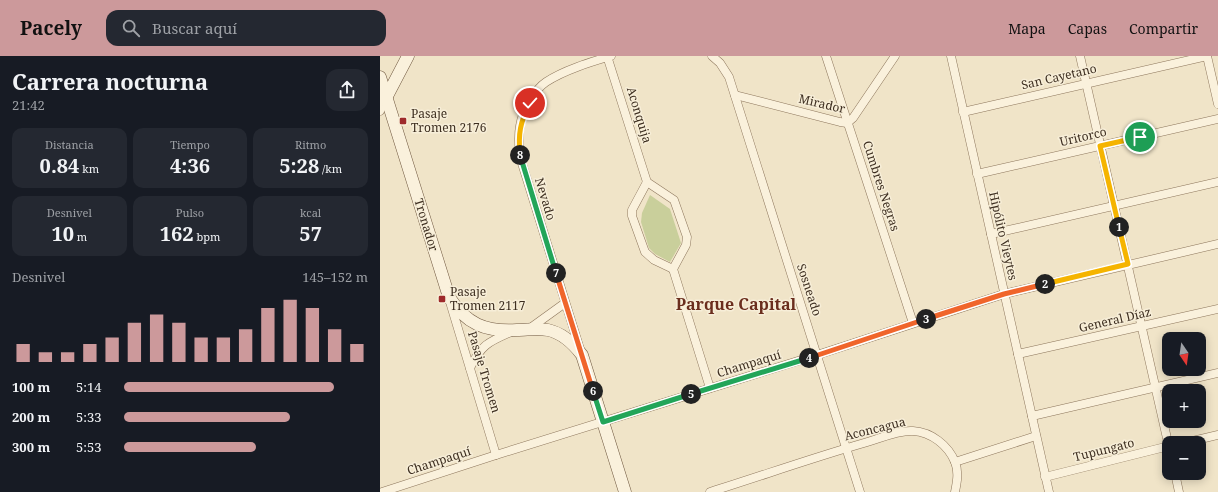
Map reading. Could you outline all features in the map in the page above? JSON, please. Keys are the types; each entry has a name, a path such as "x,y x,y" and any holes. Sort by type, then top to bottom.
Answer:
{"main road":[{"path":"383,98 408,56"},
{"name":"Tronador","path":"380,77 383,98 449,297 464,317 475,324 493,329 546,330 555,332 575,345 582,355 625,492"}],"street":[{"name":"Aconquija","path":"609,56 647,182"},
{"name":"Nevado","path":"565,303 520,157 520,125 536,92 545,83 571,70 609,56"},
{"path":"712,56 725,69 735,94"},
{"name":"Cumbres Negras","path":"826,56 913,323"},
{"name":"Mirador","path":"735,94 847,123 853,118 895,56"},
{"name":"Hipólito Vieytes","path":"951,56 1049,492"},
{"path":"1080,56 1167,436"},
{"path":"1207,56 1218,104"},
{"name":"San Cayetano","path":"963,112 1207,56"},
{"name":"Sosneado","path":"735,94 860,492"},
{"path":"380,111 383,98"},
{"name":"Uritorco","path":"977,174 1218,119"},
{"path":"673,269 654,260 645,252 632,216 632,210 647,182 674,200 687,237 686,245 673,269 710,388"},
{"path":"991,234 1218,182"},
{"name":"Champaquí","path":"382,492 817,355 1004,294 1218,244"},
{"name":"Pasaje Tromen","path":"449,297 496,455"},
{"path":"529,329 565,303"},
{"name":"Tronador","path":"565,303 582,355"},
{"name":"General Díaz","path":"1018,354 1218,309"},
{"name":"Tronador","path":"470,368 476,355 482,348 491,341 515,330"},
{"path":"1032,416 1218,373"},
{"name":"Aconcagua","path":"710,492 902,432 922,432 931,435 938,440 955,462"},
{"path":"1206,438 1218,435"},
{"path":"955,492 957,473 955,462 1036,436"},
{"name":"Tupungato","path":"1045,477 1162,448"},
{"path":"1176,480 1179,492"},
{"path":"380,487 382,492"}],"green space":[{"path":"650,195 670,209 681,243 670,262 655,254 649,248 641,222 642,213"}],"place":[{"name":"Pasaje Tromen 2176","path":"403,121"},
{"name":"Pasaje Tromen 2117","path":"442,299"}],"district":[{"name":"Parque Capital","path":"736,304"}],"route":[{"path":"530,103 520,125 520,157 603,422 817,355 1004,294 1128,264 1100,146 1140,137"}]}
